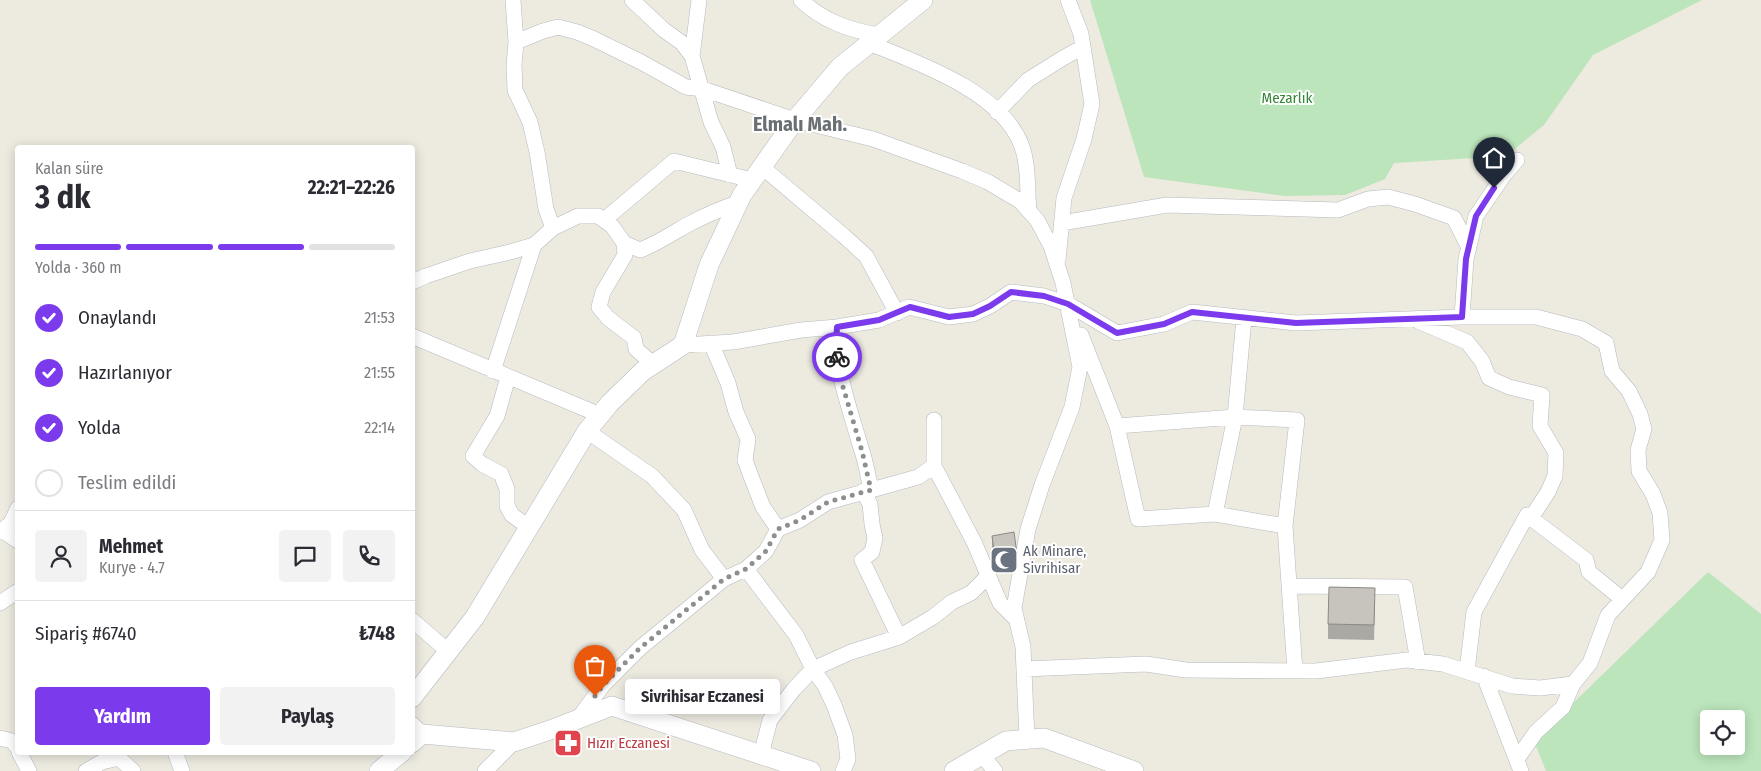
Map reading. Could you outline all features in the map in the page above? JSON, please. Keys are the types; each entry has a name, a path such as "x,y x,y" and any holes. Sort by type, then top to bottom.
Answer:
{"street":[{"path":"513,0 516,42 514,65 515,90 530,122 538,152 546,209 553,228"},
{"path":"632,0 664,30 682,42 692,56 711,122 723,147 730,175"},
{"path":"692,56 699,0"},
{"path":"801,0 810,9 832,22 874,39 956,80 983,99 1007,121 1021,144 1026,167 1029,212"},
{"path":"683,345 709,265 738,202 757,174 795,120 840,67 923,0"},
{"path":"1058,266 1064,198 1084,138 1092,104 1081,34 1068,0"},
{"path":"516,42 558,27 592,38 686,87 703,89 795,120 874,139 962,171 988,182 1020,201 1037,220 1051,246 1058,266 1068,304 1080,367 1072,407 1042,485 1028,529 1014,608 1023,647 1027,739"},
{"path":"997,112 1028,80 1083,47"},
{"path":"1462,317 1466,259 1476,216 1504,174 1517,160"},
{"path":"604,220 674,161 730,175 757,174 844,236 866,256 897,312"},
{"path":"1062,223 1167,204 1338,210 1368,199 1388,197 1415,204 1454,218 1469,248"},
{"path":"624,243 640,250 664,239 685,226 738,202"},
{"path":"415,281 470,261 534,245 553,228 578,216 598,216 612,226 624,243 625,256 603,292 599,307 608,318 634,338 636,349 653,364"},
{"path":"493,371 534,245"},
{"path":"415,694 476,617 587,430 610,402 643,371 683,345 765,337 801,330 837,327 879,320 910,307 949,317 973,314 990,306 1011,292 1044,296 1068,304 1117,333 1164,324 1192,312 1296,323 1462,317 1536,317 1582,329 1606,343 1612,371 1629,392 1640,414 1644,429 1638,450 1639,471 1653,494 1660,512 1662,540 1648,572 1608,615 1590,663 1573,684 1563,707 1536,732 1519,765"},
{"path":"1068,304 1091,358 1116,426 1138,519 1216,514 1285,526"},
{"path":"1216,514 1235,417 1244,318"},
{"path":"1413,319 1467,342 1482,361 1489,378 1509,387 1542,395 1540,426 1556,454 1555,476 1548,492 1531,518"},
{"path":"837,327 838,370 862,451 875,538 872,552 862,560 899,637"},
{"path":"415,337 600,415"},
{"path":"711,343 748,439 745,460 764,507 778,529"},
{"path":"508,377 497,416 473,456 482,464 501,474 507,489 507,506 512,515 530,528"},
{"path":"1116,426 1235,417 1297,420 1285,526 1295,671"},
{"path":"934,420 934,466 974,542 1000,604 1017,620"},
{"path":"587,430 652,476 684,510 702,550 724,579"},
{"path":"578,719 603,685 640,648 724,579 746,569 766,551 778,529 800,520 828,502 918,477 934,466"},
{"path":"15,514 11,523 1,532 15,539"},
{"path":"1467,671 1474,612 1527,515 1586,560 1589,572 1622,599"},
{"path":"746,569 796,635 813,669 831,698 846,736 848,759 843,771"},
{"path":"761,755 770,720 794,689 813,669 851,652 899,637 933,617 952,602 971,593 988,576"},
{"path":"1289,586 1405,587 1418,662"},
{"path":"0,603 15,593"},
{"path":"415,623 449,652"},
{"path":"1024,669 1146,664 1186,670 1316,671 1407,660 1443,664 1512,686 1540,688 1573,684"},
{"path":"1484,676 1519,765"},
{"path":"416,734 514,742 612,706 811,771"},
{"path":"0,738 12,741 15,744"},
{"path":"954,771 1006,741 1044,738 1134,771"},
{"path":"485,771 514,742"},
{"path":"21,755 29,771"},
{"path":"176,755 182,771"},
{"path":"379,771 398,755"},
{"path":"982,755 995,771"},
{"path":"86,771 102,762 119,758 133,771"}],"green space":[{"name":"Mezarlık","path":"1090,0 1702,0 1593,55 1544,125 1506,156 1394,163 1385,179 1345,195 1285,196 1144,177"},
{"path":"1708,572 1761,614 1761,771 1546,771 1534,741"}],"building":[{"path":"1014,532 1017,554 995,557 992,536"},
{"path":"1329,587 1375,588 1374,625 1328,624"}],"way so far":[{"path":"595,696 603,685 640,648 724,579 746,569 766,551 778,529 800,520 828,502 871,490 862,451 838,370 837,357"}],"place":[{"name":"Ak Minare, Sivrihisar","path":"1004,560"},
{"name":"Sivrihisar Eczanesi","path":"595,696"},
{"name":"Hızır Eczanesi","path":"568,743"}],"district":[{"name":"Elmalı Mah.","path":"800,124"}],"route":[{"path":"837,357 837,327 879,320 910,307 949,317 973,314 990,306 1011,292 1044,296 1068,304 1117,333 1164,324 1192,312 1296,323 1462,317 1466,259 1476,216 1494,188"}]}
